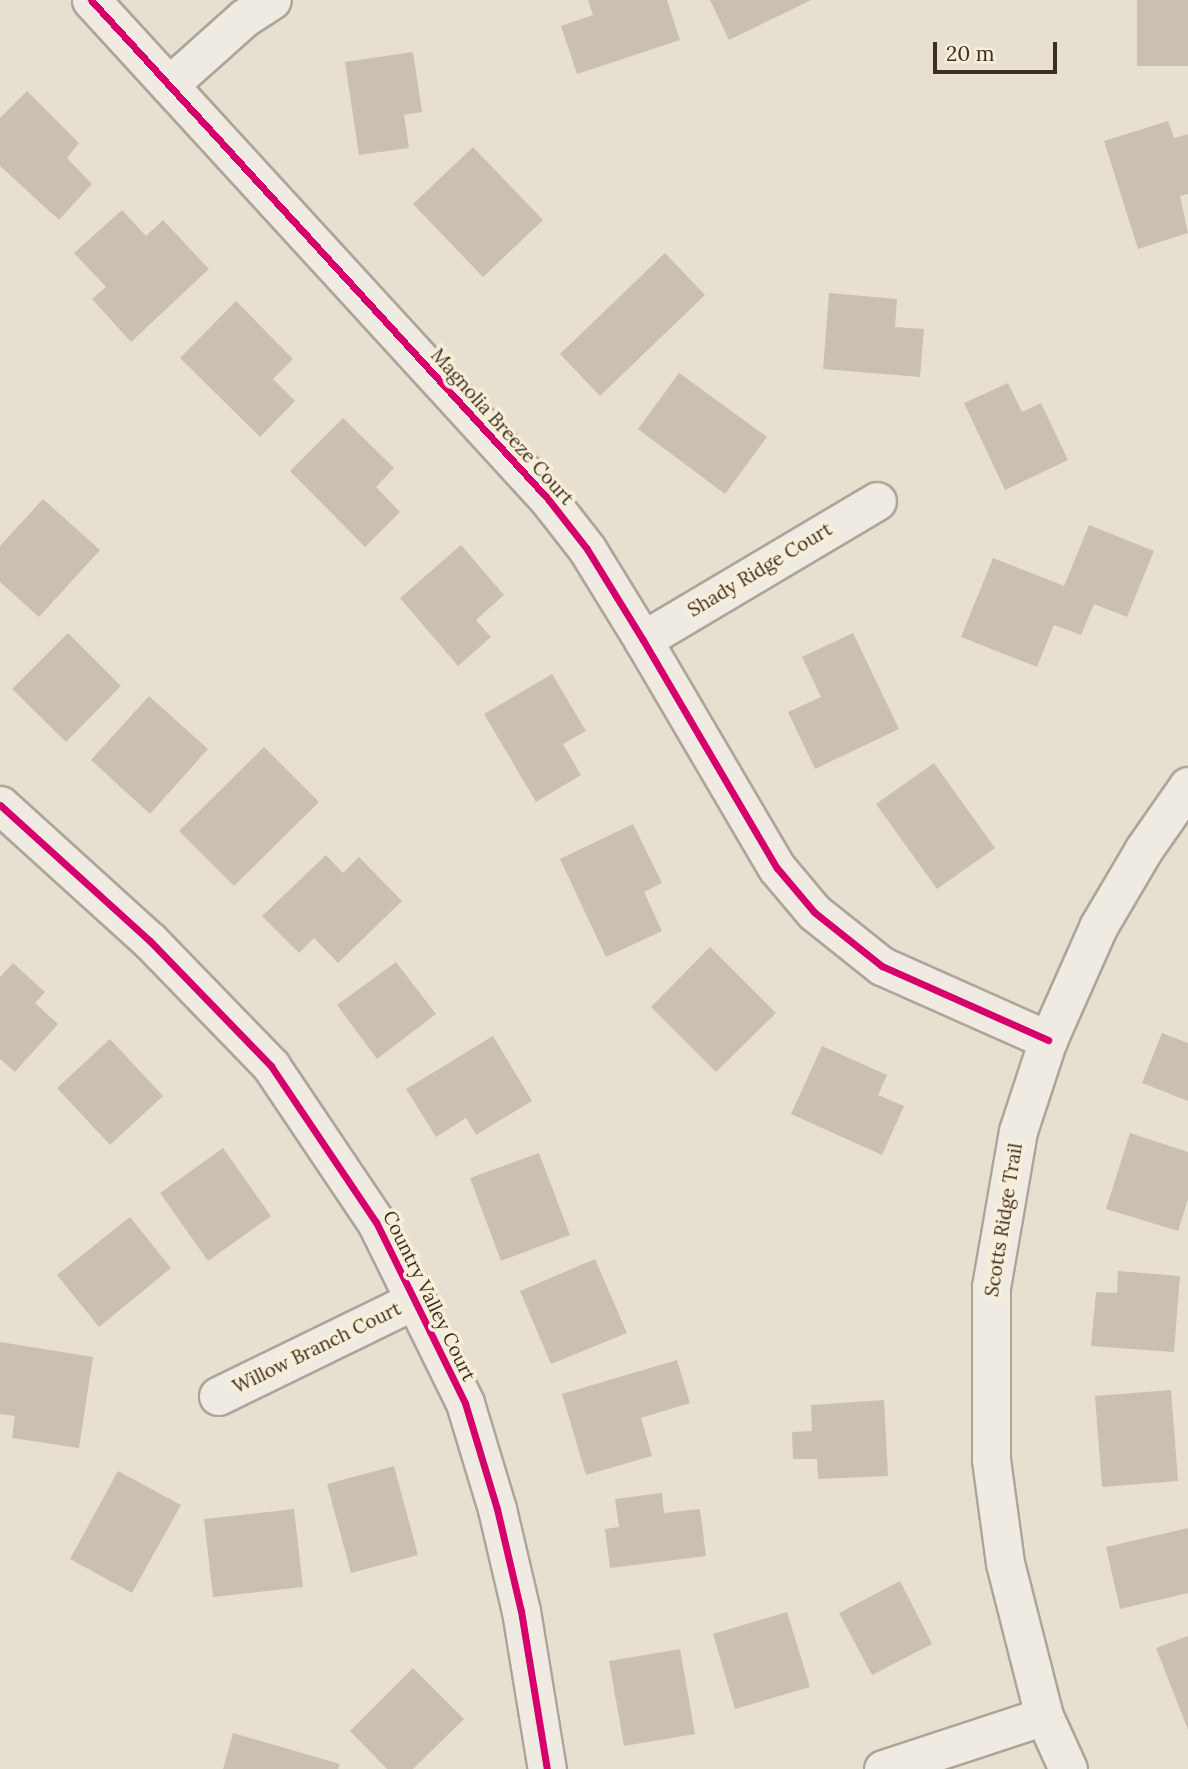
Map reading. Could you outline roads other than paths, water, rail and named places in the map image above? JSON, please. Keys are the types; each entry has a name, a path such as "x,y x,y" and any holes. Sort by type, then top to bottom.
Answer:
{"street":[{"name":"Magnolia Breeze Court","path":"91,0 548,499 587,549 643,640 735,803 777,868 814,912 882,966 1048,1040"},
{"path":"169,85 244,18 272,0"},
{"name":"Shady Ridge Court","path":"643,640 877,501"},
{"name":"Scotts Ridge Trail","path":"1068,1769 1044,1716 1004,1563 990,1459 990,1287 999,1224 1018,1131 1048,1040 1098,927 1144,849 1188,786"},
{"name":"Country Valley Court","path":"0,805 150,941 271,1066 337,1158 417,1299 465,1403 497,1509 521,1611 547,1769"},
{"name":"Willow Branch Court","path":"218,1396 417,1299"},
{"path":"883,1769 1044,1716"}]}
